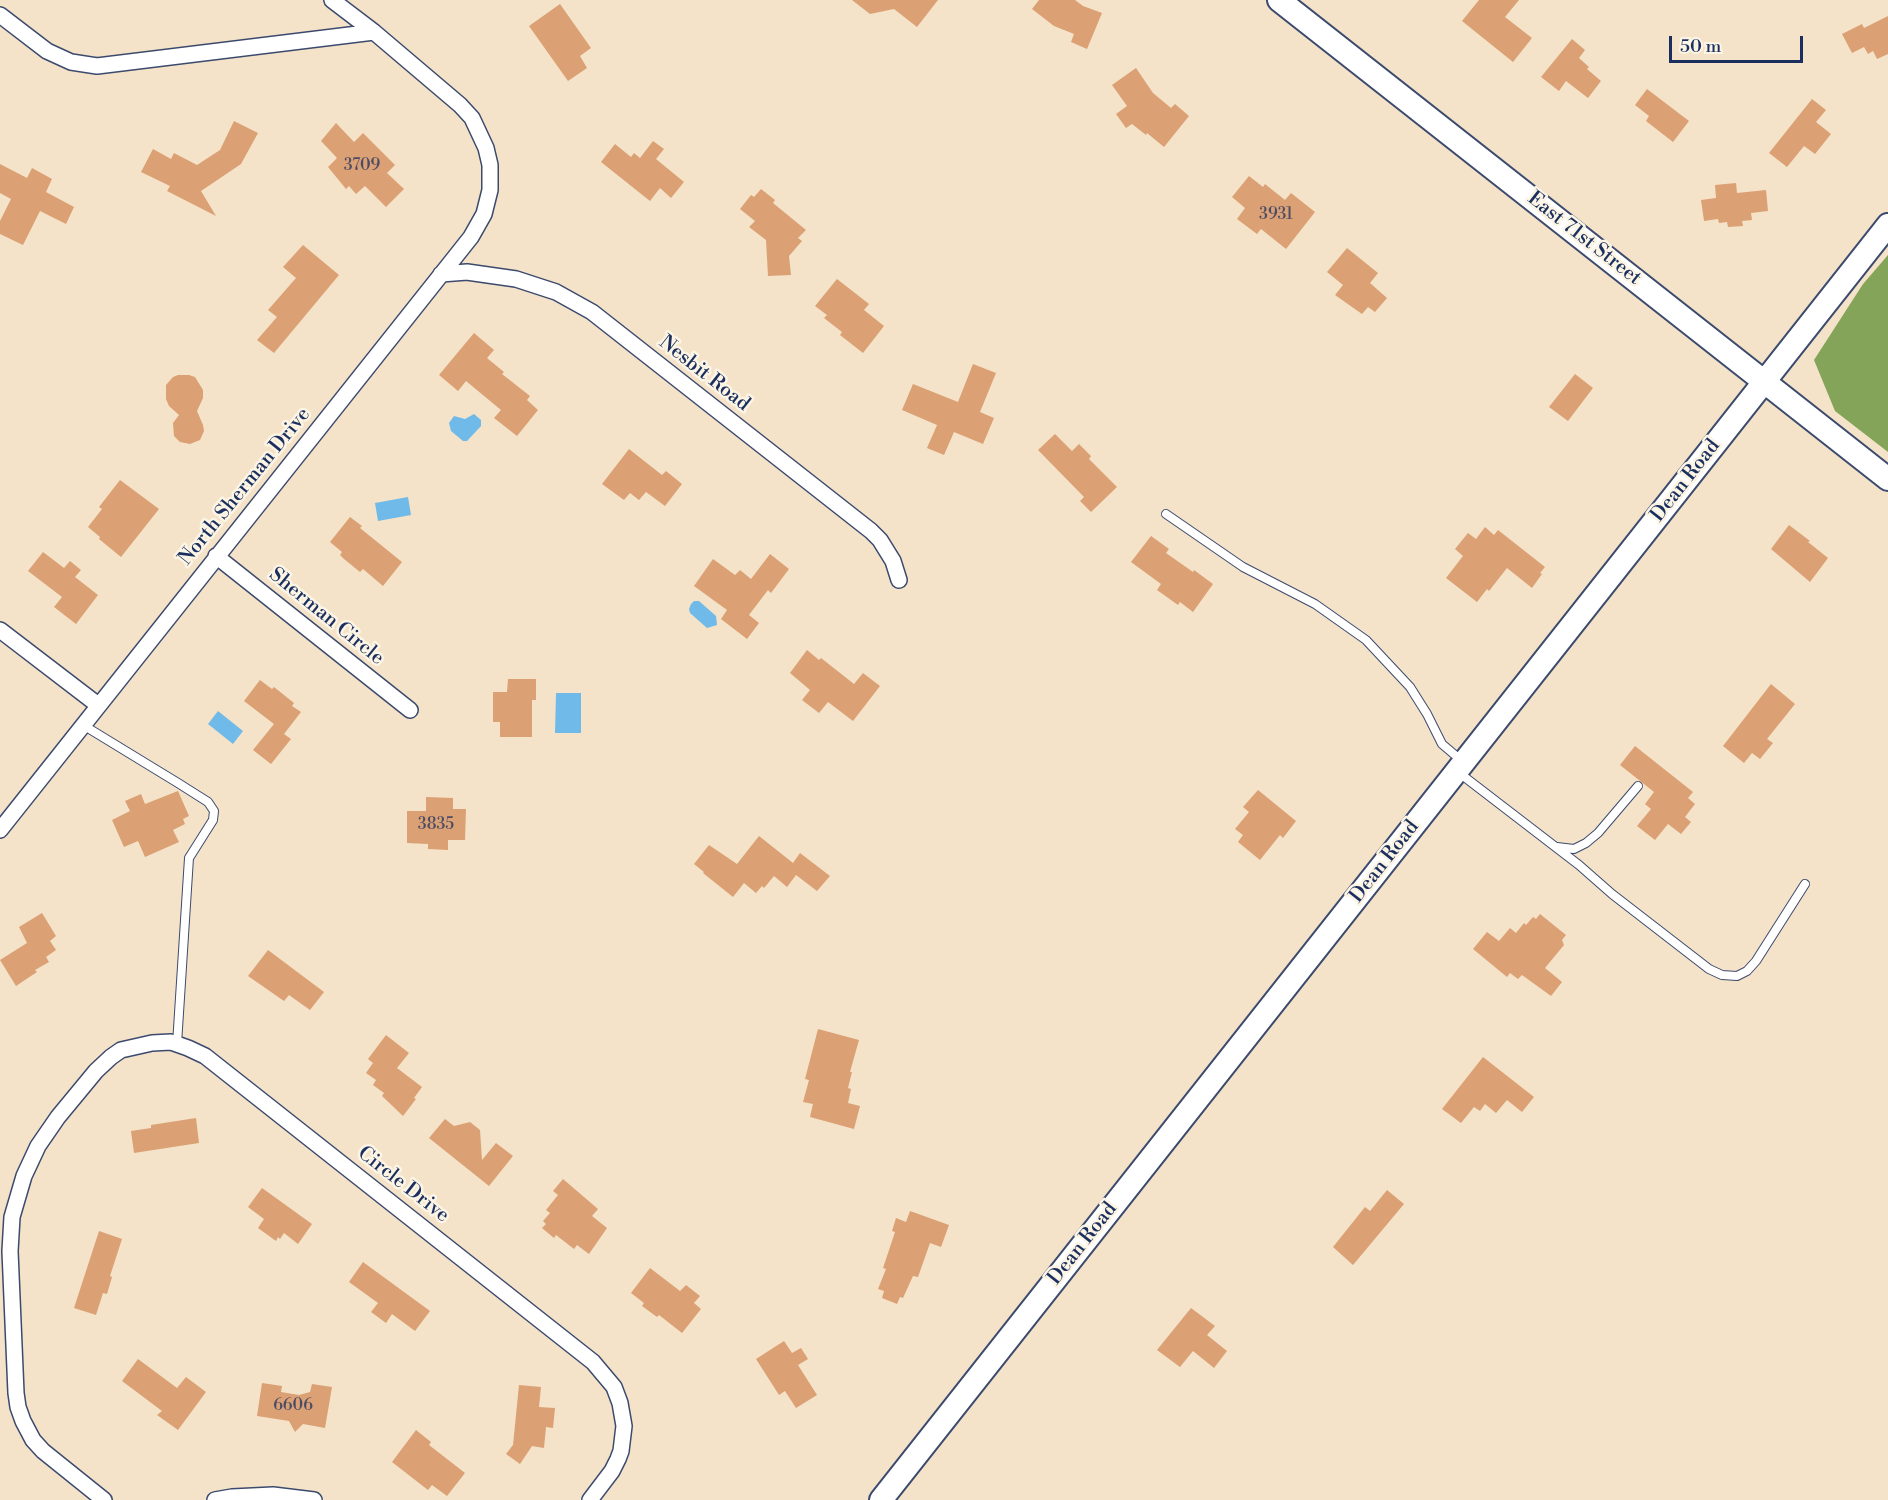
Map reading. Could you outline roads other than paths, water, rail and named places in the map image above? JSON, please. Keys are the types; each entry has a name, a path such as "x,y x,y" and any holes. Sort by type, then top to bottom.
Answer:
{"street":[{"name":"North Sherman Drive","path":"0,830 471,237 484,214 490,190 488,156 476,125 460,105 374,32 332,0"},
{"name":"East 71st Street","path":"1279,0 1888,479"},
{"path":"0,15 47,51 71,62 97,66 374,32"},
{"name":"Dean Road","path":"881,1500 1888,225"},
{"name":"Nesbit Road","path":"441,274 467,272 516,279 556,292 592,312 871,531 892,561 899,579"},
{"name":"Sherman Circle","path":"216,556 410,710"},
{"path":"0,630 98,705"},
{"name":"Circle Drive","path":"104,1500 43,1451 33,1440 20,1414 16,1393 9,1251 12,1217 30,1160 42,1138 58,1117 96,1071 111,1057 133,1046 152,1042 177,1044 205,1056 593,1362 614,1387 620,1402 624,1426 621,1451 612,1471 590,1500"},
{"path":"215,1500 273,1495 314,1500"}],"lane":[{"path":"1166,514 1244,567 1315,604 1366,640 1410,687 1442,744 1460,766 1612,894 1710,969 1722,975 1737,976 1747,971 1756,961 1804,884"},
{"path":"83,725 198,796 214,811 213,820 189,858 177,1044"},
{"path":"1555,846 1574,849 1586,843 1598,833 1638,786"}],"water":[{"path":"474,414 481,420 481,426 467,441 463,441 451,431 449,423 454,416 465,419"},
{"path":"408,497 411,515 378,521 375,503"},
{"path":"694,601 699,601 716,616 717,625 707,628 690,613 689,609"},
{"path":"556,693 581,693 581,733 555,733"},
{"path":"218,711 243,731 233,744 208,724"}]}
